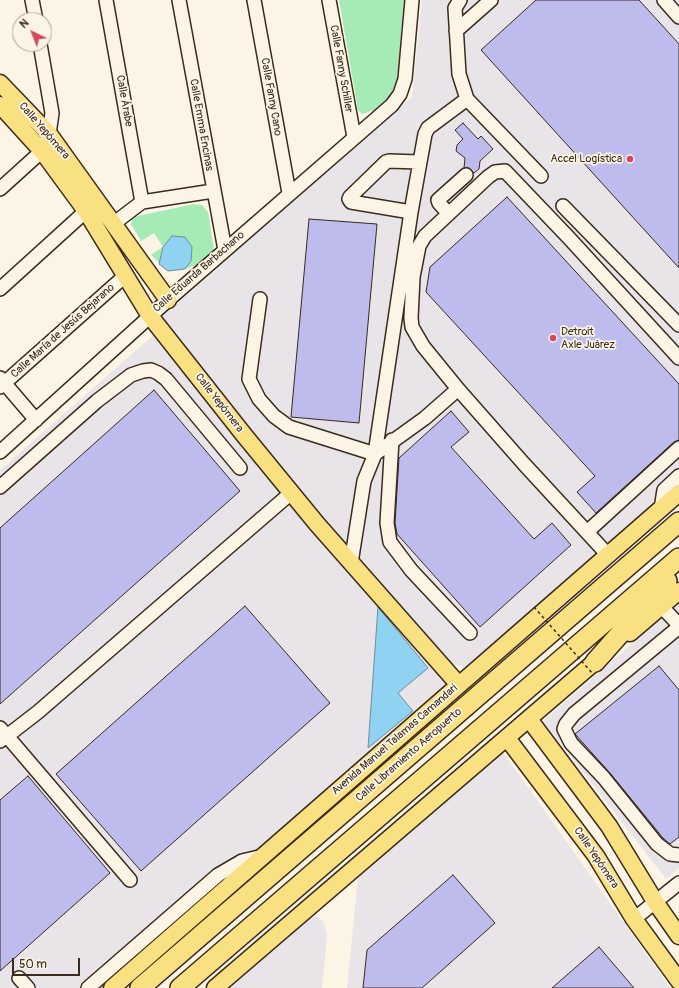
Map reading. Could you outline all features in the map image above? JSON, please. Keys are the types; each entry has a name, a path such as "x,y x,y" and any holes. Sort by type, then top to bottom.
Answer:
{"highway":[{"name":"Calle Libramiento Aeropuerto","path":"140,988 679,522"},
{"path":"180,988 679,558"},
{"path":"593,668 679,568"}],"main road":[{"name":"Calle Yepómera","path":"0,83 49,134 168,300"},
{"name":"Calle Yepómera","path":"0,105 42,151 86,211 150,316 291,493 458,685"},
{"name":"Avenida Manuel Talamas Camandari","path":"112,988 679,493"},
{"path":"216,988 529,719 593,668 679,591"},
{"path":"529,719 609,826 656,903 679,936"},
{"name":"Calle Yepómera","path":"508,738 596,856 634,920 679,981"}],"street":[{"path":"32,0 34,12"},
{"name":"Calle Árabe","path":"106,0 142,202"},
{"name":"Calle Emma Encinas","path":"179,0 225,250"},
{"name":"Calle Fanny Cano","path":"254,0 289,193"},
{"name":"Calle Fanny Schiller","path":"329,0 354,137"},
{"name":"Calle Eduarda Barbachano","path":"0,452 168,300 289,193 392,105 400,94 405,79 412,0"},
{"path":"460,0 455,8 459,74 467,99 541,176"},
{"path":"456,31 491,0"},
{"path":"664,0 679,17"},
{"path":"0,189 42,151 49,134 52,113 41,52"},
{"path":"351,563 364,481 374,454 411,212 425,134 428,128 467,99"},
{"path":"411,212 351,202 349,199 389,161 419,162"},
{"path":"608,555 524,464 458,389 423,346 412,327 411,318 413,277 419,246 425,236 448,213 488,177 495,172 505,172 569,238 679,358"},
{"path":"448,213 438,200 466,175"},
{"path":"113,224 142,202 213,191"},
{"path":"563,206 679,325"},
{"path":"0,289 86,211"},
{"name":"Calle María de Jesús Bejarano","path":"1,383 126,275"},
{"path":"260,299 250,379 259,399 274,416 289,428 374,454"},
{"path":"0,487 97,401 131,375 142,371 151,370 166,379 240,468"},
{"path":"1,383 36,420"},
{"path":"374,454 424,418 458,389"},
{"path":"392,440 387,523 390,542 411,570 470,633"},
{"path":"587,532 679,448"},
{"path":"661,509 664,490 679,476"},
{"path":"130,880 2,735 127,636 291,493"},
{"path":"661,606 679,626 574,714 564,729 571,743 604,778 657,844 670,854 679,855"},
{"path":"88,988 218,875 242,861 263,856"},
{"path":"634,920 679,884"},
{"path":"19,978 28,988"}],"path":[{"path":"534,607 593,668"}],"shaded area":[{"path":"422,0 679,0 679,482 467,668 452,664 311,512 454,684 102,988 0,988 0,470 158,331 161,318 412,97"},
{"path":"679,603 679,868 666,879 543,721"},
{"path":"502,751 670,988 347,988 358,878"},
{"path":"317,916 324,923 327,936 322,988 229,988 308,919"}],"green space":[{"path":"339,0 404,0 395,99 390,105 362,114 358,110"},
{"path":"194,204 202,205 208,212 214,250 201,263 185,269 168,271 151,255 163,247 154,233 141,241 131,224 133,217"}],"water":[{"path":"172,236 185,237 192,247 191,261 185,269 168,271 159,264 163,247"},
{"path":"378,607 428,668 398,693 413,711 368,748"}],"building":[{"name":"Accel Logística","path":"536,0 639,0 679,44 679,268 481,50"},
{"path":"463,123 478,139 481,136 493,149 480,161 479,169 474,173 469,168 464,168 465,158 456,151 457,145 463,139 455,130"},
{"name":"Detroit Axle Juárez","path":"507,197 679,384 679,440 674,442 596,513 577,492 595,476 426,292 430,267"},
{"path":"309,219 377,224 359,423 291,417"},
{"path":"154,390 240,491 0,704 0,528"},
{"path":"451,411 469,432 451,447 534,539 552,523 571,545 480,627 397,534 395,523 399,458"},
{"path":"245,606 330,703 141,871 56,774"},
{"path":"659,666 679,690 679,837 670,844 663,838 610,773 575,734"},
{"path":"28,776 110,873 0,971 0,800"},
{"path":"453,875 495,923 422,988 363,988 367,950"},
{"path":"599,947 634,988 552,988"}],"place":[{"name":"Accel Logística","path":"630,159"},
{"name":"Detroit Axle Juárez","path":"553,338"}]}
